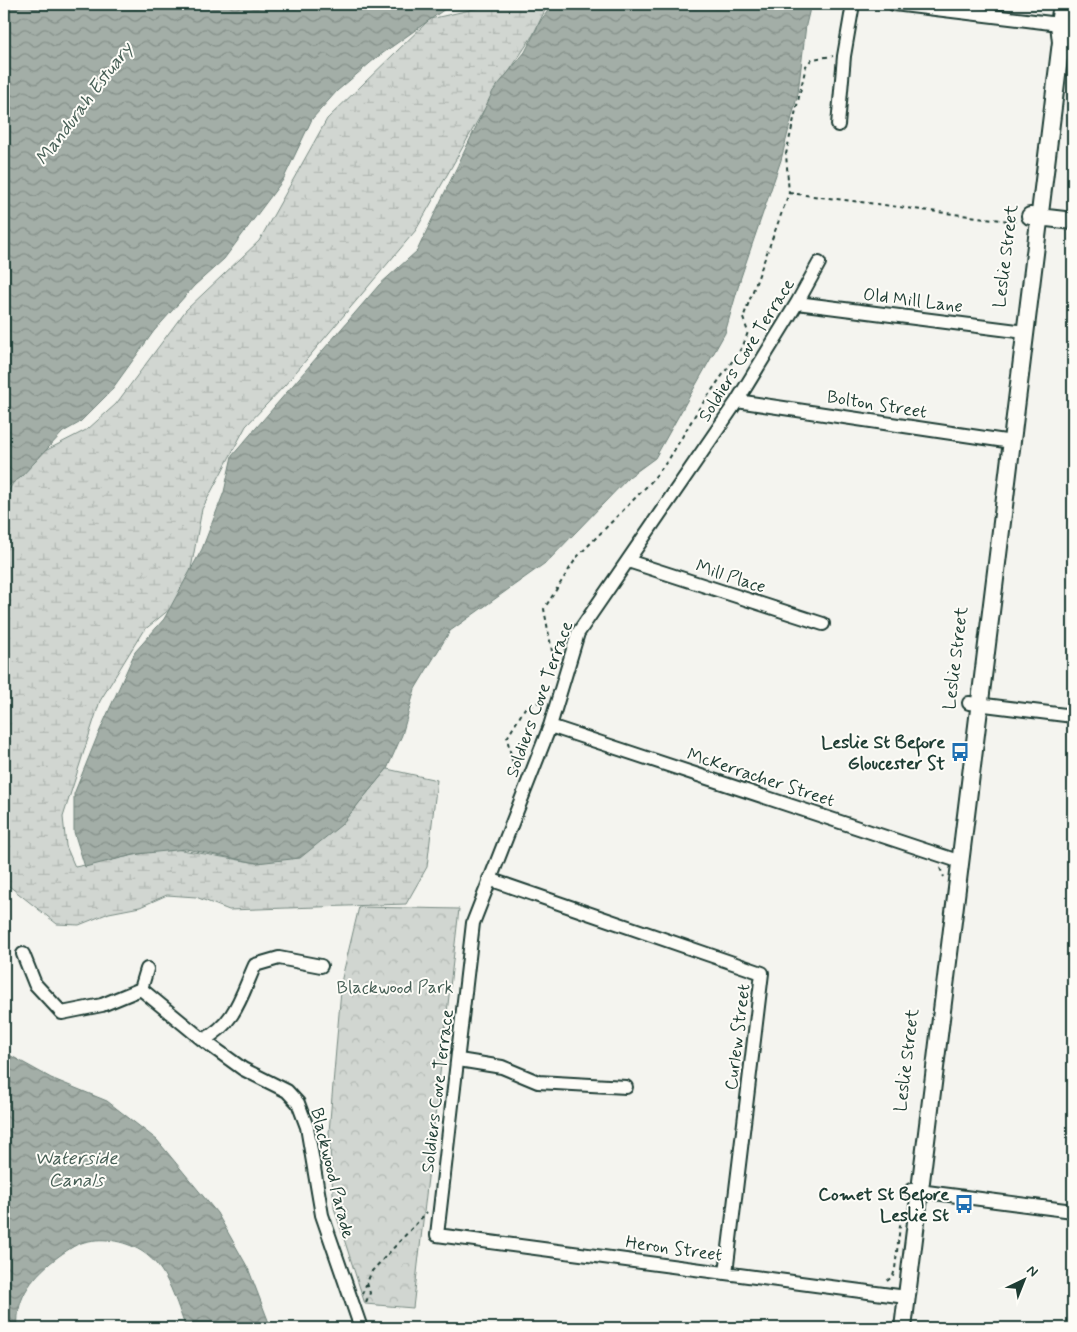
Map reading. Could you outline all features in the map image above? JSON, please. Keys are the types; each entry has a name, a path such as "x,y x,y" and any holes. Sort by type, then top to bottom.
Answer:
{"street":[{"path":"838,125 844,56 853,4"},
{"path":"894,4 1059,24"},
{"name":"Leslie Street","path":"894,1328 902,1296 915,1191 950,863 975,704 1020,331 1030,219 1061,42 1059,24 1062,4"},
{"path":"1030,219 1073,221"},
{"name":"Soldiers Cove Terrace","path":"437,1234 459,1060 473,923 550,726 578,633 737,401 797,303 819,263"},
{"name":"Old Mill Lane","path":"797,303 1020,331"},
{"name":"Bolton Street","path":"737,401 1007,441"},
{"name":"Mill Place","path":"628,561 823,624"},
{"path":"975,704 1073,716"},
{"name":"McKerracher Street","path":"550,726 932,852 950,863"},
{"name":"Curlew Street","path":"489,879 762,973 726,1273"},
{"path":"23,954 35,984 62,1013 102,1005 141,988 147,969"},
{"path":"203,1040 218,1033 232,1018 255,965 279,958 321,966"},
{"name":"Blackwood Parade","path":"141,988 203,1040 244,1069 287,1091 298,1103 307,1127 322,1215 361,1328"},
{"path":"459,1060 502,1067 538,1082 626,1087"},
{"path":"915,1191 1073,1211"},
{"name":"Heron Street","path":"437,1234 902,1296"},
{"name":"Leslie Street","path":"902,1296 903,1328"}],"path":[{"path":"789,193 1030,219"},
{"path":"944,878 950,863"},
{"path":"355,1313 372,1271 428,1210 440,1214"},
{"path":"882,1283 893,1276 902,1214"}],"green space":[{"path":"496,4 548,4 533,35 482,113 416,230 285,385 246,426 202,509 186,596 143,631 100,701 63,817 66,846 75,867 170,848 257,863 350,814 387,769 437,780 427,867 406,904 229,910 196,897 167,895 140,907 109,913 79,925 57,924 4,882 4,499 13,483 45,451 88,429 116,404 186,310 259,241 327,119 430,19"},
{"name":"Blackwood Park","path":"359,907 459,909 413,1308 365,1304 334,1208 329,1132 342,978"}],"water":[{"name":"Mandurah Estuary","path":"4,4 452,4 376,58 337,91 312,119 283,180 224,259 194,286 154,331 110,392 79,423 63,432 20,478 4,489"},
{"path":"553,4 811,4 806,25 798,93 781,160 741,277 725,333 655,458 629,477 548,561 450,631 415,689 402,735 387,769 341,825 300,858 257,863 186,849 137,854 85,867 74,832 74,794 135,652 164,619 202,549 224,492 232,456 379,285 417,251 493,91 525,52 541,20"},
{"name":"Waterside Canals","path":"4,1052 51,1078 107,1101 157,1140 217,1213 248,1268 271,1328 186,1328 171,1289 155,1262 141,1251 127,1244 96,1240 85,1242 66,1251 42,1270 23,1296 18,1316 18,1328 4,1328"}],"place":[{"name":"Leslie St Before Gloucester St","path":"960,752"},
{"name":"Comet St Before Leslie St","path":"964,1204"}]}
